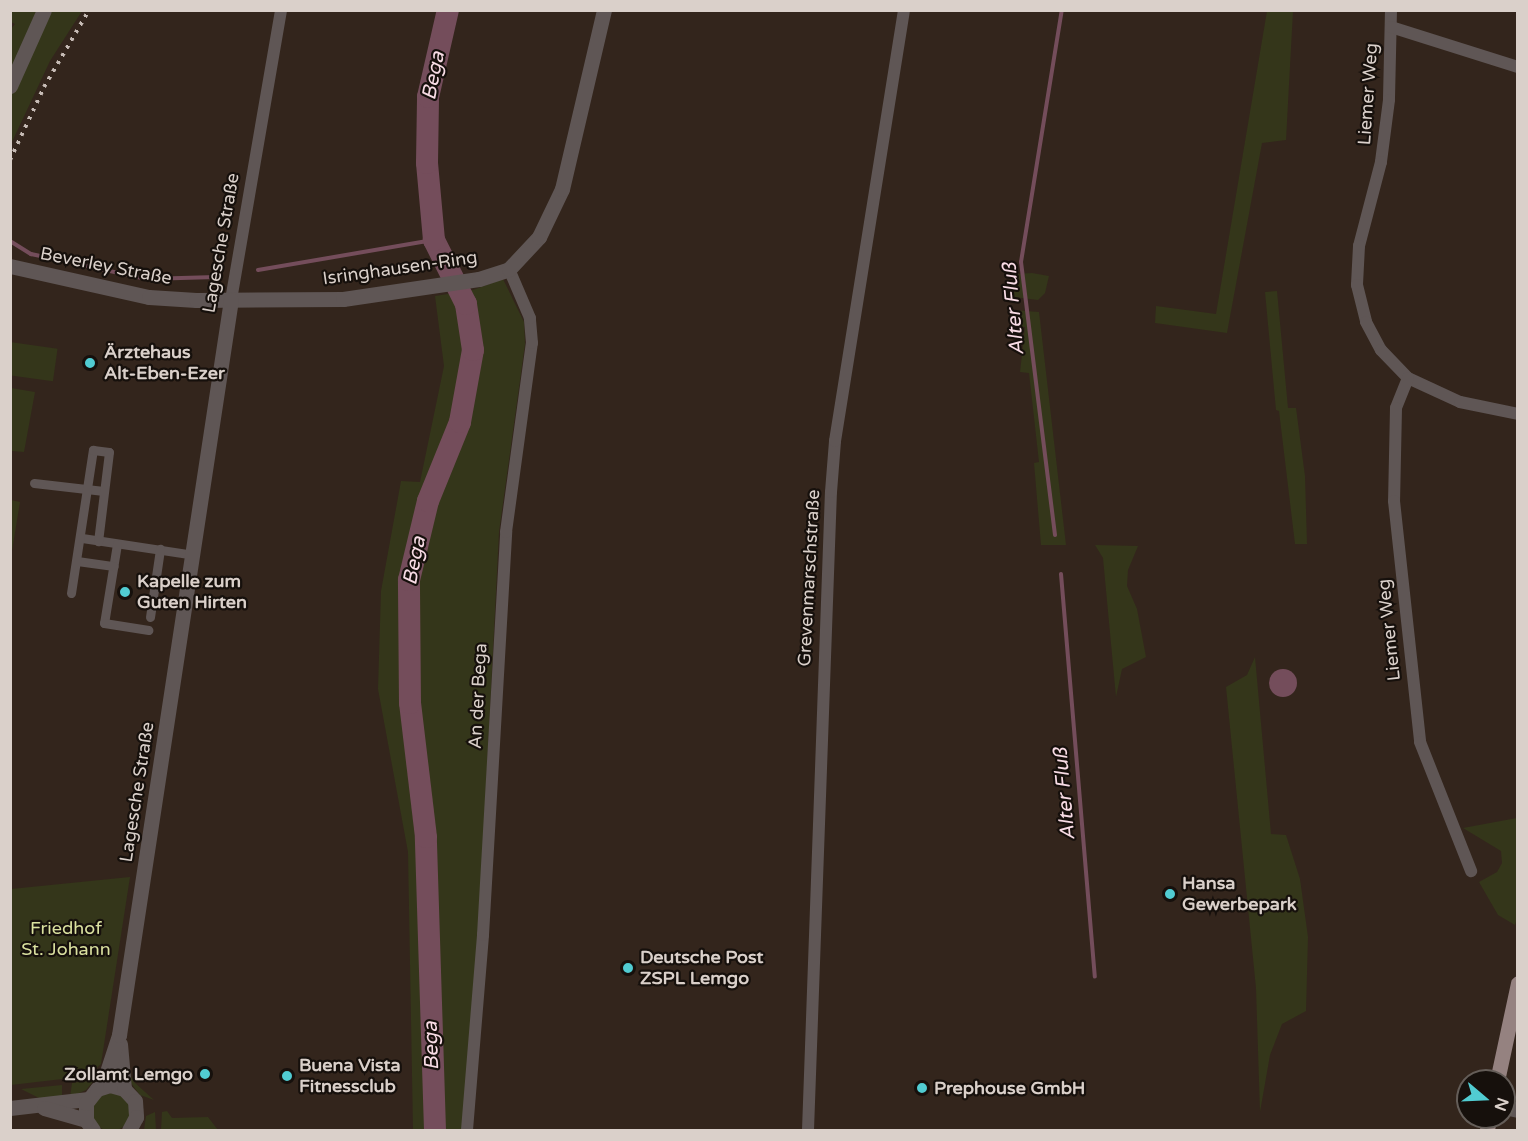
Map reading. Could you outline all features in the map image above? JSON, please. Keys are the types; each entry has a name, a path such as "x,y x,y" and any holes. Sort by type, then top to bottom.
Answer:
{"main road":[{"path":"1500,1069 1518,983"}],"street":[{"path":"10,87 44,10"},
{"name":"Lagesche Straße","path":"102,1087 119,1035 194,555 231,300 281,10"},
{"name":"Isringhausen-Ring","path":"231,300 343,299 479,279 509,269 539,237 562,189 604,10"},
{"name":"Grevenmarschstraße","path":"808,1131 826,556 833,472 904,10"},
{"name":"Liemer Weg","path":"1391,10 1389,100 1381,162 1359,246 1358,285 1366,322 1378,345 1408,378 1460,402 1518,414"},
{"path":"1391,27 1518,67"},
{"name":"Beverley Straße","path":"10,266 149,297 231,300"},
{"name":"An der Bega","path":"467,1131 483,935 506,532 532,343 530,318 509,269"},
{"name":"Liemer Weg","path":"1408,378 1396,408 1394,501 1420,742 1471,871"},
{"path":"71,593 82,538 93,450 109,452 98,541"},
{"path":"34,483 104,491"},
{"path":"82,538 194,555"},
{"path":"117,544 104,623 148,630"},
{"path":"150,617 160,549"},
{"path":"77,561 114,566"},
{"name":"Lagesche Straße","path":"119,1035 124,1089 135,1101 136,1126"},
{"path":"10,1108 88,1099 102,1087 124,1089"},
{"path":"38,1106 90,1125 88,1099"}],"green space":[{"path":"10,11 82,11 50,61 11,144 10,30 15,24 11,22"},
{"path":"1267,11 1293,11 1286,140 1262,143 1227,333 1155,323 1156,306 1216,314"},
{"path":"1032,273 1049,276 1045,293 1038,300 1014,297 1014,274"},
{"path":"503,279 524,322 525,344 499,532 480,907 463,1130 413,1130 408,852 378,689 381,591 401,481 420,482 444,366 435,296 473,290"},
{"path":"1277,291 1288,408 1296,408 1305,476 1307,544 1295,544 1279,411 1276,410 1265,292"},
{"path":"1012,310 1039,312 1066,545 1041,545 1034,463 1039,462 1029,373 1020,372 1025,327 1011,326"},
{"path":"10,342 58,349 53,381 10,375"},
{"path":"11,388 35,392 24,452 12,451 11,457"},
{"path":"10,500 20,502 11,557"},
{"path":"1095,545 1138,546 1128,570 1127,586 1137,609 1146,657 1122,669 1116,697 1103,558"},
{"path":"1255,657 1271,834 1286,835 1300,879 1308,937 1306,1011 1282,1024 1270,1055 1260,1112 1256,988 1226,687 1247,675"},
{"path":"1517,818 1518,915 1515,925 1498,915 1479,882 1497,872 1502,863 1501,851 1463,828"},
{"name":"Friedhof St. Johann","path":"130,877 101,1064 88,1076 11,1085 11,889"},
{"path":"129,1072 134,1082 154,1100 140,1095 131,1083"},
{"path":"100,1073 86,1090 70,1097 72,1083 92,1080"},
{"path":"62,1085 62,1097 41,1099 21,1089"},
{"path":"111,1093 124,1099 130,1112 124,1125 111,1131 98,1125 92,1112 98,1099"},
{"path":"167,1111 172,1118 208,1117 218,1130 161,1130 162,1112"},
{"path":"155,1112 156,1130 144,1130 146,1116"}],"shaded area":[{"path":"1283,669 1293,673 1297,683 1293,693 1283,697 1273,693 1269,683 1273,673"}],"waterway":[{"name":"Bega","path":"435,1130 426,837 410,703 409,580 428,501 460,422 473,350 466,304 434,240 427,163 428,97 448,10"},
{"name":"Alter Fluß","path":"1055,535 1021,262 1062,10"},
{"path":"258,270 434,240"},
{"path":"10,241 31,254 59,260"},
{"path":"87,266 146,279 216,277"},
{"name":"Alter Fluß","path":"1061,574 1095,977"}],"railway":[{"path":"10,160 44,87 89,10"}],"place":[{"name":"Ärztehaus Alt-Eben-Ezer","path":"90,363"},
{"name":"Kapelle zum Guten Hirten","path":"125,592"},
{"name":"Hansa Gewerbepark","path":"1170,894"},
{"name":"Deutsche Post ZSPL Lemgo","path":"628,968"},
{"name":"Zollamt Lemgo","path":"205,1074"},
{"name":"Buena Vista Fitnessclub","path":"287,1076"},
{"name":"Prephouse GmbH","path":"922,1088"}]}
